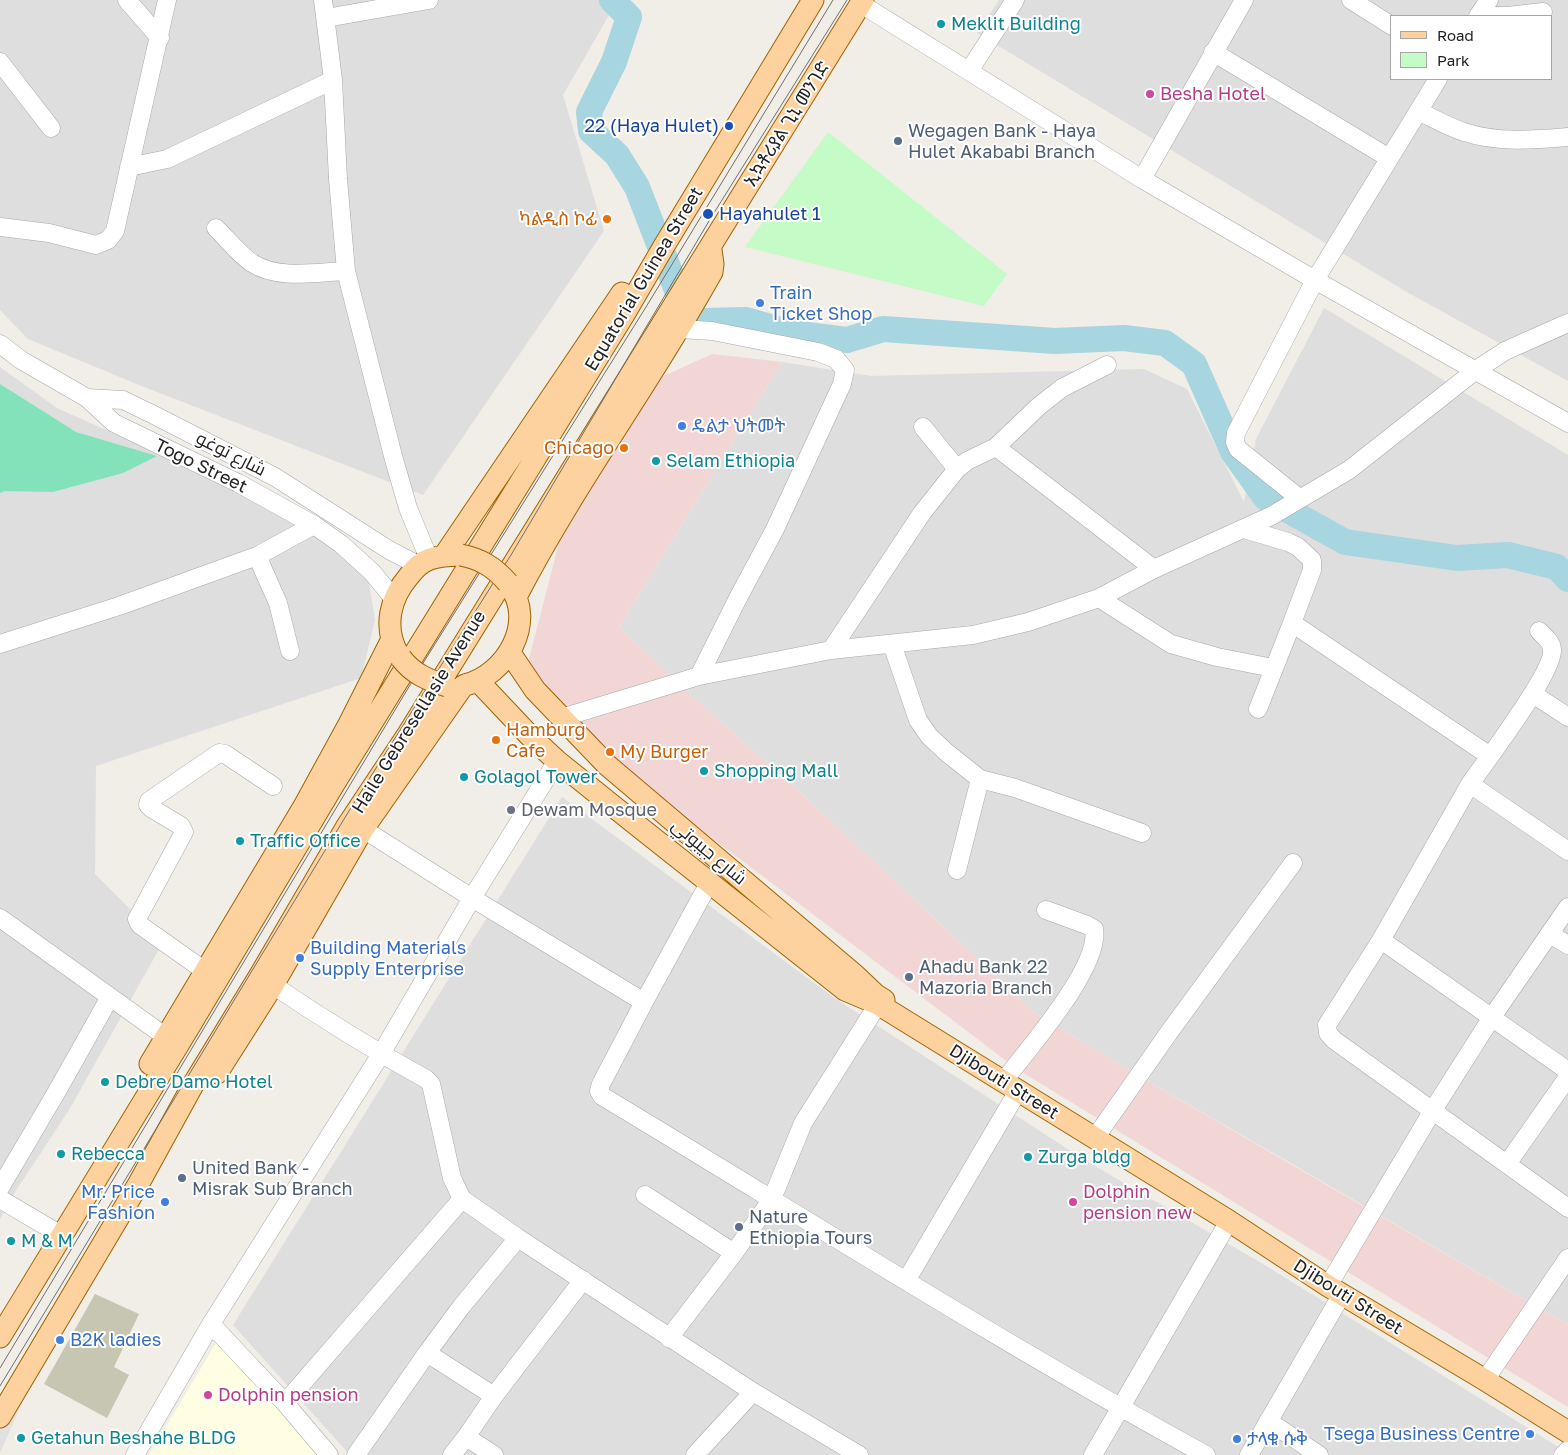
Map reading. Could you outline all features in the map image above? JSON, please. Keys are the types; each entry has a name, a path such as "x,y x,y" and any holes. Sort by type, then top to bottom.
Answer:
{"main road":[{"name":"Equatorial Guinea Street","path":"334,784 625,313 673,230 813,0"},
{"name":"ኢኳቶሪያል ጊኒ መንገድ","path":"678,321 704,272 710,248 862,2"},
{"path":"463,685 420,676 408,667 396,650 390,614 394,599 401,585 438,559 621,294 649,270"},
{"path":"512,589 541,549 678,321"},
{"name":"Haile Gebresellasie Avenue","path":"0,1417 138,1183 194,1083 347,826 408,734 552,500 678,321"},
{"path":"138,1183 182,1128 273,985 363,829 463,685 496,670 510,653 520,621 512,589 487,564 475,558 438,559"},
{"path":"122,1137 131,1099 303,808 349,724 396,650"},
{"name":"شارع جيبوتي","path":"510,653 535,690 607,765 856,976"},
{"name":"Djibouti Street","path":"463,685 845,990 878,1004 1216,1204 1335,1285"},
{"name":"Haile Gebresellasie Avenue","path":"0,1337 186,1032 334,784"},
{"name":"Djibouti Street","path":"856,976 876,995 1009,1083"},
{"name":"Djibouti Street","path":"1097,1135 1229,1221 1488,1376 1568,1420"},
{"name":"Djibouti Street","path":"1488,1376 1568,1432"}],"street":[{"path":"127,0 160,38"},
{"path":"0,226 49,233 96,245 108,240 115,231 160,38 167,0"},
{"path":"323,0 333,80 338,179 346,271 408,508 438,559"},
{"path":"326,18 429,0"},
{"path":"969,71 1014,0"},
{"path":"1142,179 1244,0"},
{"path":"1351,0 1390,25"},
{"path":"1479,15 1489,0"},
{"path":"862,2 1142,179 1315,280 1568,423"},
{"path":"1517,15 1543,12"},
{"path":"1213,52 1389,158"},
{"path":"0,62 51,128"},
{"path":"129,167 167,159 333,80"},
{"path":"1294,501 1238,449 1235,442 1236,433 1315,280 1437,80"},
{"path":"1418,111 1464,132 1500,139 1540,140 1568,137"},
{"path":"216,228 251,262 264,269 284,272 346,271"},
{"path":"678,321 712,331 818,352 836,359 845,370 842,384 775,529 699,676"},
{"path":"561,718 699,676 831,650 973,635 1028,622 1099,598 1154,569 1271,516 1349,470 1476,370 1505,351 1568,323"},
{"name":"Togo Street","path":"0,344 21,360 87,398 114,422 238,483 342,544 372,572 394,599"},
{"path":"831,650 922,513 956,469 996,447 1039,406 1062,388 1107,365"},
{"name":"شارع توغو","path":"87,398 123,400 275,477 389,550 438,559"},
{"path":"923,427 956,469"},
{"path":"996,447 1154,569"},
{"path":"0,644 119,606 257,556 314,526"},
{"path":"1244,529 1288,542 1298,547 1312,560 1312,570 1258,709"},
{"path":"257,556 278,604 290,652"},
{"path":"1099,598 1171,644 1218,657 1273,668"},
{"path":"1292,623 1490,756"},
{"path":"1539,631 1550,642 1552,650 1550,664 1532,694 1470,784 1381,940 1327,1025 1328,1033 1334,1040 1568,1208"},
{"path":"892,644 918,720 929,736 980,779 1015,788 1142,833"},
{"path":"1532,694 1568,717"},
{"path":"205,971 140,925 138,919 184,832 181,826 151,808 148,805 149,802 219,753 224,754 273,786"},
{"path":"135,1455 211,1324 381,1054 472,898 557,761"},
{"path":"957,870 980,779"},
{"path":"1470,784 1568,851"},
{"path":"363,829 472,898 644,1002"},
{"path":"1097,1135 1170,1031 1293,863"},
{"path":"709,883 601,1084 599,1091 602,1096 906,1281 1121,1408 1206,1455"},
{"path":"1249,1455 1268,1422 1335,1285 1433,1110 1492,1017 1568,907"},
{"path":"906,1281 1009,1083 1078,982 1093,951 1096,937 1094,929 1087,924 1046,910"},
{"path":"0,918 166,1037"},
{"path":"1550,934 1568,945"},
{"path":"1381,940 1568,1071"},
{"path":"273,985 381,1054 426,1079 431,1084 452,1178 462,1199 669,1338 753,1392 859,1455"},
{"path":"0,1188 56,1094 110,997"},
{"path":"669,1338 734,1253 772,1199 803,1122 812,1105 878,1004"},
{"path":"1507,1164 1568,1078"},
{"path":"645,1194 734,1253"},
{"path":"0,1199 61,1236"},
{"path":"285,1403 462,1199"},
{"path":"1093,1455 1229,1221"},
{"path":"356,1455 461,1307 518,1238"},
{"path":"1488,1376 1568,1258"},
{"path":"452,1455 494,1396 583,1280"},
{"path":"211,1324 285,1403 329,1455"},
{"path":"427,1353 494,1396"},
{"path":"695,1455 753,1392"},
{"path":"1268,1422 1319,1455"},
{"path":"466,1437 494,1455"},
{"path":"1563,1455 1568,1450"}],"shaded area":[{"path":"0,0 620,0 616,3 563,95 604,231 423,495 144,387 28,339 0,310"},
{"path":"999,0 1568,0 1568,381 1405,291 977,33"},
{"path":"1324,308 1568,455 1568,1325 1125,1068 1035,1013 802,794 696,700 619,627 782,362 871,376 1144,369 1187,389 1244,502 1256,439"},
{"path":"712,354 782,362 619,627 696,700 802,794 1035,1013 1125,1068 1568,1325 1568,1407 1017,1069 740,859 625,776 522,686 567,512 655,380"},
{"path":"0,367 57,408 213,478 330,536 368,577 375,620 361,678 96,766 95,874 163,942 69,1110 15,1192 0,1219"},
{"path":"562,797 836,999 1083,1159 1263,1264 1568,1453 1568,1455 350,1455 233,1325"},
{"path":"76,1281 0,1453 0,1418"},
{"path":"95,1294 139,1314 114,1367 129,1375 107,1418 44,1384"},
{"path":"219,1338 329,1455 149,1455"}],"green space":[{"path":"828,132 1007,274 984,306 745,247"},
{"path":"0,384 76,432 157,456 123,473 53,492 5,491 0,493"}],"waterway":[{"path":"612,0 629,17 614,62 589,112 591,131 617,155 637,187 687,316 704,321 746,320 791,333 847,340 883,329 1055,341 1124,338 1165,343 1194,364 1233,452 1266,498 1345,542 1457,558 1508,555 1557,567 1568,579"}],"tram line":[{"path":"0,1368 425,660 646,307 833,0"},
{"path":"0,1386 352,806 511,555 712,216 847,0"}],"place":[{"name":"Meklit Building","path":"941,24"},
{"name":"Besha Hotel","path":"1150,94"},
{"name":"22 (Haya Hulet)","path":"729,126"},
{"name":"Wegagen Bank - Haya Hulet Akababi Branch","path":"898,141"},
{"name":"Hayahulet 1","path":"708,214"},
{"name":"ካልዲስ ኮፊ","path":"607,219"},
{"name":"Train Ticket Shop","path":"760,303"},
{"name":"ዴልታ ህትመት","path":"682,426"},
{"name":"Chicago","path":"624,448"},
{"name":"Selam Ethiopia","path":"656,461"},
{"name":"Hamburg Cafe","path":"496,740"},
{"name":"My Burger","path":"610,752"},
{"name":"Shopping Mall","path":"704,771"},
{"name":"Golagol Tower","path":"464,777"},
{"name":"Dewam Mosque","path":"511,810"},
{"name":"Traffic Office","path":"240,841"},
{"name":"Building Materials Supply Enterprise","path":"300,958"},
{"name":"Ahadu Bank 22 Mazoria Branch","path":"909,977"},
{"name":"Debre Damo Hotel","path":"105,1082"},
{"name":"Rebecca","path":"61,1154"},
{"name":"Zurga bldg","path":"1028,1157"},
{"name":"United Bank - Misrak Sub Branch","path":"182,1178"},
{"name":"Mr. Price Fashion","path":"165,1202"},
{"name":"Dolphin pension new","path":"1073,1202"},
{"name":"Nature Ethiopia Tours","path":"739,1227"},
{"name":"M & M","path":"11,1241"},
{"name":"B2K ladies","path":"60,1340"},
{"name":"Dolphin pension","path":"208,1395"},
{"name":"Tsega Business Centre","path":"1530,1434"},
{"name":"Getahun Beshahe BLDG","path":"21,1438"},
{"name":"ታላቁ ሱቅ","path":"1237,1439"}]}
